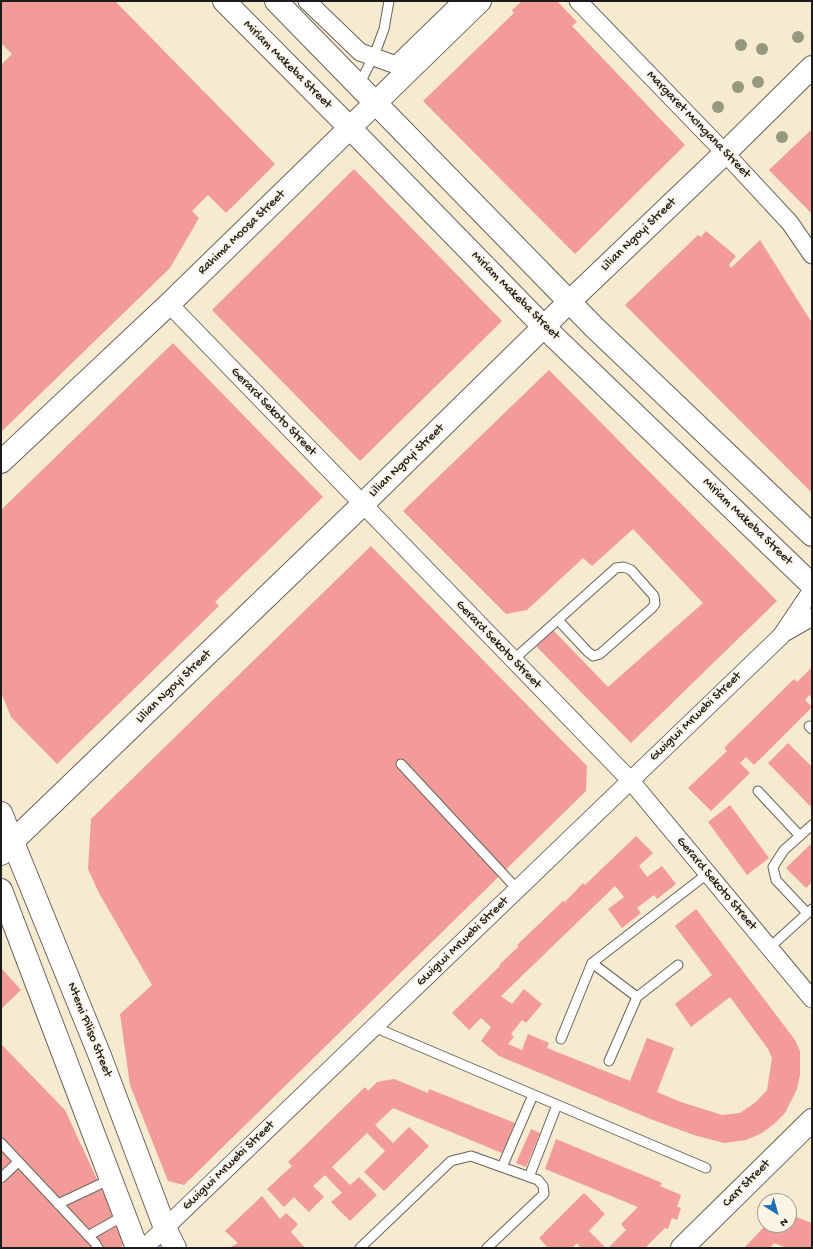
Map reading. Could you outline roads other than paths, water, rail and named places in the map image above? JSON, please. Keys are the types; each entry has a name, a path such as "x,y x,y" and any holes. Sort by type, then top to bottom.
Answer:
{"street":[{"name":"Miriam Makeba Street","path":"224,1 544,326 812,585"},
{"path":"276,1 569,302 812,535"},
{"path":"307,1 360,52 396,66 462,1"},
{"name":"Rahima Moosa Street","path":"1,462 169,304 480,1"},
{"name":"Margaret McIngana Street","path":"578,1 726,153 790,223 812,255"},
{"name":"Lilian Ngoyi Street","path":"6,848 362,505 544,326 726,153 812,67"},
{"name":"Gerard Sekoto Street","path":"169,304 630,780 812,999"},
{"name":"Gwigwi Mrwebi Street","path":"781,636 812,590"},
{"name":"Gwigwi Mrwebi Street","path":"144,1248 781,636 812,617"},
{"name":"Ntemi Piliso Street","path":"1,813 6,848 100,1056 165,1228 175,1248"},
{"path":"1,890 137,1248"},
{"name":"Carr Street","path":"682,1248 812,1120"}],"lane":[{"path":"359,85 384,29 390,1"},
{"path":"513,660 616,568 624,567 631,570 654,596 655,604 652,608 600,654 593,656 558,620"},
{"path":"401,764 517,889"},
{"path":"758,791 800,836"},
{"path":"769,948 810,911 776,880 773,867 784,850 812,825"},
{"path":"561,1039 592,962 707,874"},
{"path":"592,962 637,997"},
{"path":"609,1061 637,997 678,965"},
{"path":"374,1027 706,1168"},
{"path":"502,1167 532,1095"},
{"path":"529,1177 557,1105"},
{"path":"1,1143 98,1248"},
{"path":"360,1248 452,1161 471,1156 538,1180 543,1186 544,1194 487,1248"},
{"path":"1,1178 18,1162"},
{"path":"58,1204 111,1178"},
{"path":"88,1236 125,1215"}]}
